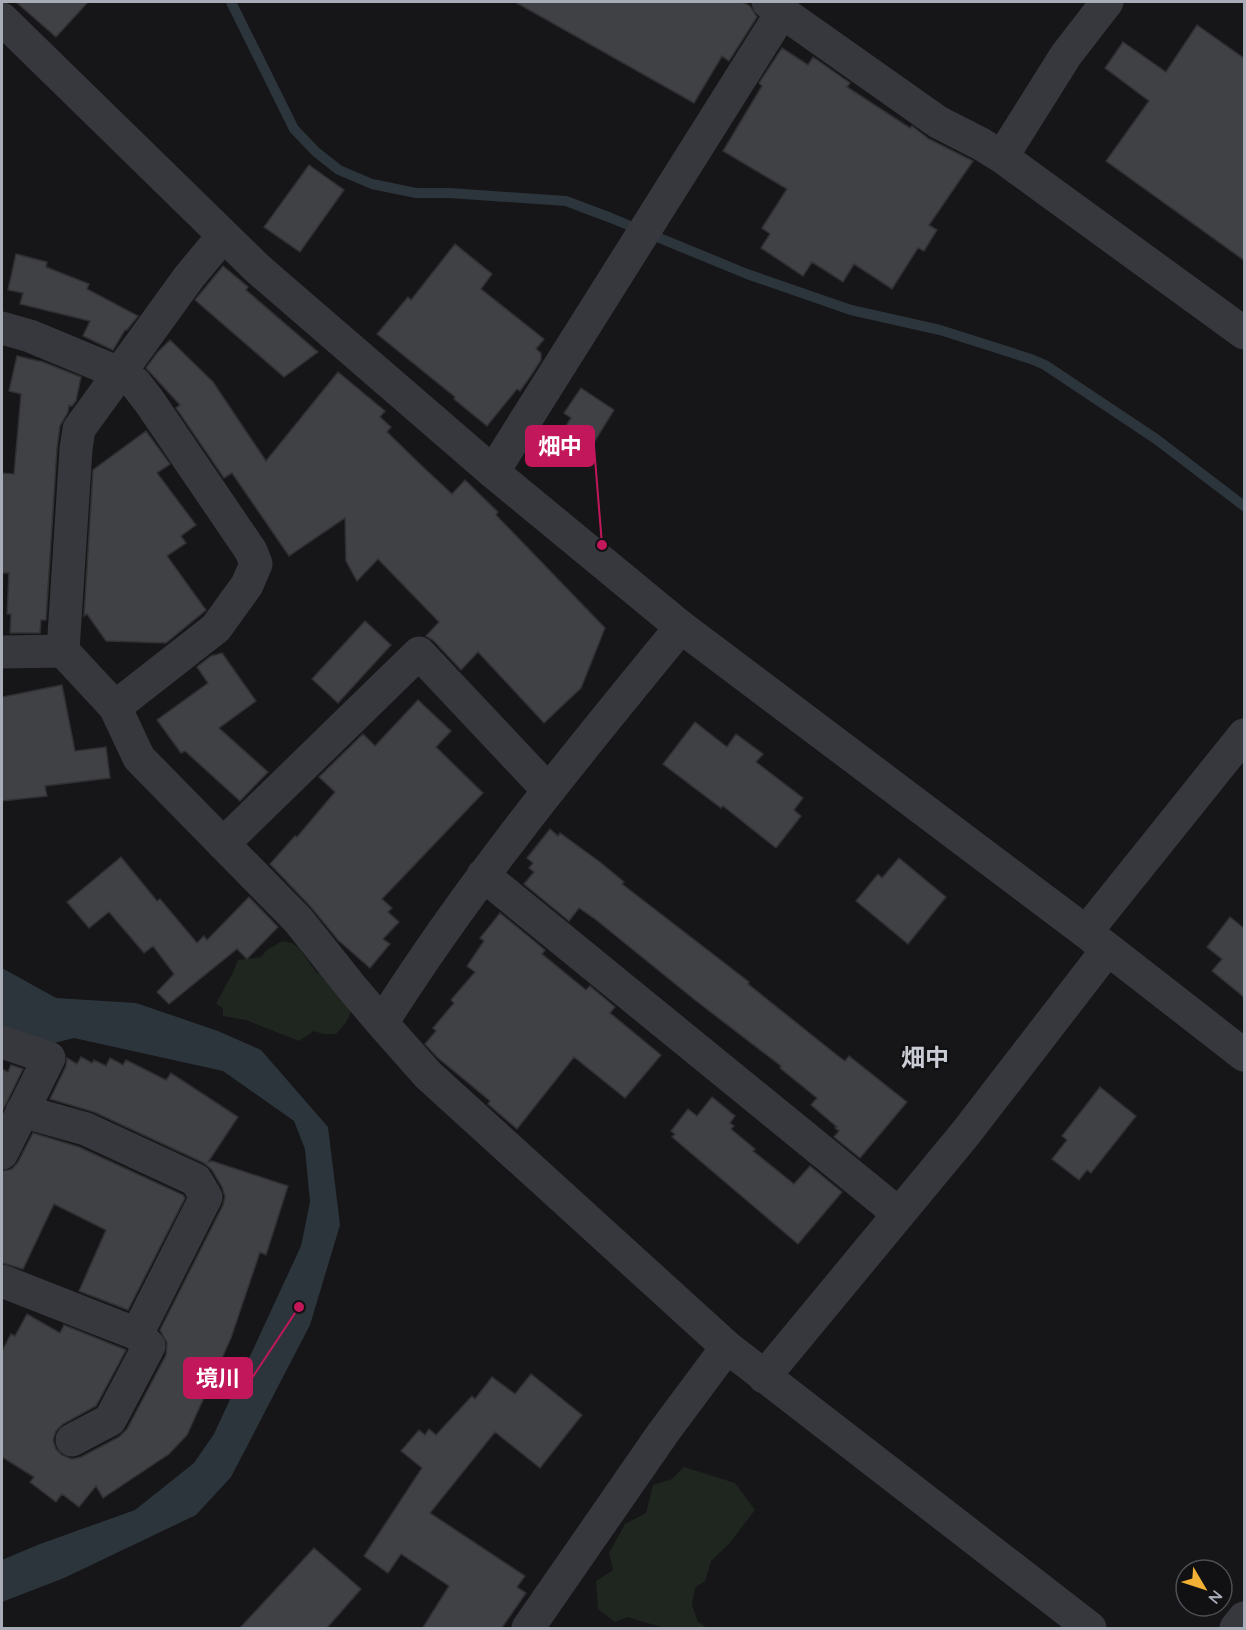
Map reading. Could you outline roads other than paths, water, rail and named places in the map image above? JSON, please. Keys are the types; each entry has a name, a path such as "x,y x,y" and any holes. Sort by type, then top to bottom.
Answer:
{"street":[{"path":"1002,157 1066,55 1107,2"},
{"path":"492,472 775,7 938,122 1002,157 1245,333"},
{"path":"2,19 223,236 492,472 681,627 1245,1055"},
{"path":"223,236 189,277 79,429 63,651 115,706 139,758 298,920 352,989 428,1075 727,1347 1090,1629"},
{"path":"2,327 30,336 119,373 135,383 251,551 256,564 247,585 216,628 115,706"},
{"path":"382,1023 419,964 483,875 548,790 681,627"},
{"path":"2,652 63,651"},
{"path":"223,844 419,653 548,790"},
{"path":"764,1377 965,1134 1096,941 1245,735"},
{"path":"483,875 899,1214"},
{"path":"2,1042 49,1058 2,1153"},
{"path":"22,1112 86,1129 196,1180 206,1197 137,1334"},
{"path":"2,1281 137,1334 148,1346 110,1420 72,1440"},
{"path":"528,1629 663,1433 727,1347"},
{"path":"1236,1629 1245,1618"}],"waterway":[{"path":"231,2 294,129 316,152 339,170 372,184 416,193 566,201 747,274 851,310 940,330 1031,359 1045,365 1156,439 1244,506"}],"place":[{"name":"畑中","path":"602,545"},
{"name":"境川","path":"299,1307"}],"district":[{"name":"畑中","path":"925,1058"}]}
